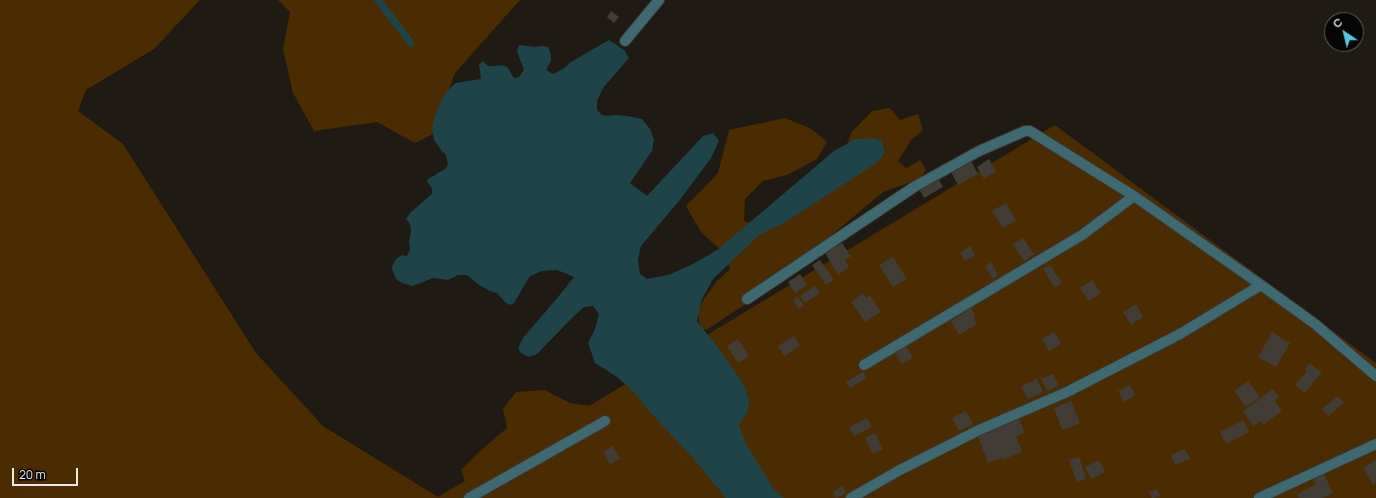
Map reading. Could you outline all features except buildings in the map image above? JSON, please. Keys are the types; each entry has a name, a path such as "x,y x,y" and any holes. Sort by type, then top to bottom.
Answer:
{"lane":[{"path":"625,41 659,0"},
{"path":"747,299 914,187 979,151 1025,131 1030,131 1134,196 1261,285 1315,324 1376,376"},
{"path":"864,365 1082,235 1134,196"},
{"path":"851,498 898,471 979,430 1067,392 1180,334 1261,285"},
{"path":"468,498 605,421"},
{"path":"1259,498 1376,444"}],"shaded area":[{"path":"0,0 200,0 154,49 86,90 78,111 123,144 256,353 323,426 438,497 465,481 461,470 481,450 507,428 503,409 516,392 545,390 570,403 589,406 1055,125 1376,363 1376,498 0,498"},
{"path":"278,0 522,0 519,1 455,73 433,134 415,143 377,122 314,131 293,93 283,49 290,12"},
{"path":"890,108 900,120 918,114 923,130 911,140 898,161 906,168 920,160 926,170 920,179 883,192 765,291 708,329 701,330 697,309 716,282 730,269 726,255 701,232 686,206 718,173 729,130 785,118 810,128 827,142 817,159 787,175 763,181 745,199 744,221 754,224 836,182 851,133 872,111"}],"water":[{"path":"609,40 624,50 629,58 603,88 597,101 597,110 602,115 607,116 627,116 642,119 650,129 654,140 652,151 630,183 647,196 703,136 713,133 719,141 711,158 679,201 641,246 638,260 640,274 647,279 668,275 691,265 717,250 834,151 855,139 875,138 882,142 885,153 878,162 784,223 759,235 713,279 701,301 697,321 743,383 749,400 748,411 739,425 745,442 773,488 784,498 726,498 693,458 647,409 633,391 617,377 595,363 588,343 595,329 599,314 593,306 584,307 537,354 529,357 521,353 518,348 523,338 574,277 557,270 542,271 530,276 514,303 509,305 497,293 479,285 467,275 458,275 448,280 433,278 413,286 402,283 396,279 392,269 396,259 402,255 407,256 410,250 409,242 411,230 410,224 406,219 410,213 432,194 432,188 427,182 428,179 445,169 448,165 446,155 434,140 432,128 443,96 452,86 456,83 481,79 479,64 483,61 488,66 502,65 507,67 514,78 519,77 524,70 517,51 519,45 548,47 551,55 551,61 546,70 553,74"}],"waterway":[{"path":"378,0 411,43"}]}
